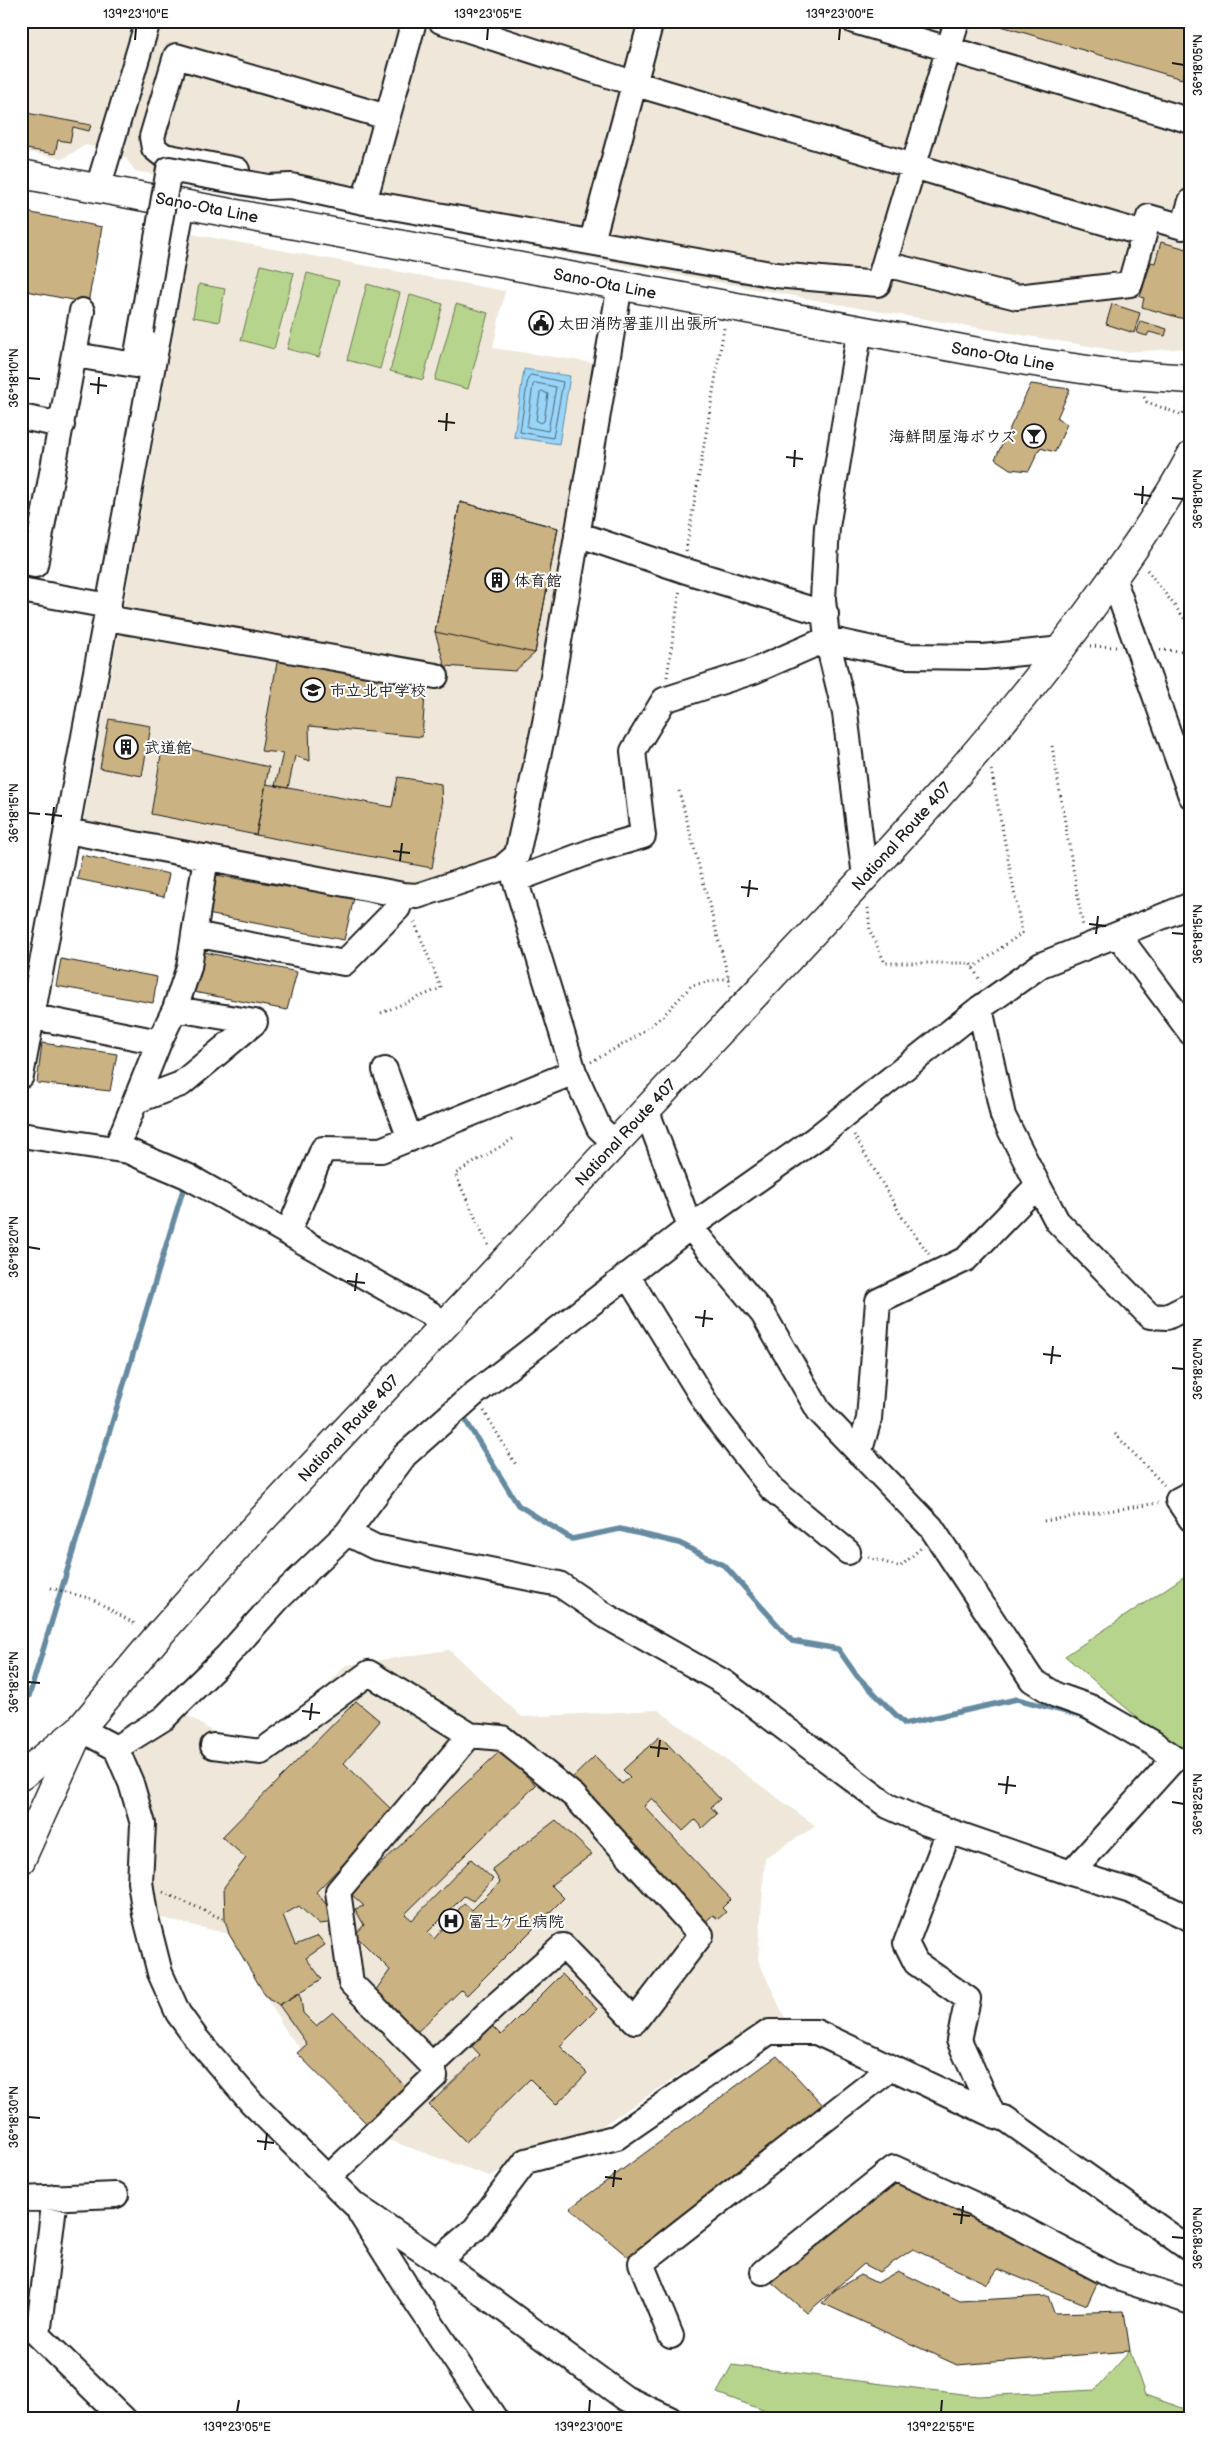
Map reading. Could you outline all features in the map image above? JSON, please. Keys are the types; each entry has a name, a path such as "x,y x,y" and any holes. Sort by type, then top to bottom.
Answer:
{"main road":[{"name":"Sano-Ota Line","path":"21,174 620,286 860,328 1027,362 1115,374 1191,379"},
{"name":"National Route 407","path":"21,1776 80,1729 158,1636 255,1527 865,877 986,742 1062,649 1132,552 1162,508 1191,456"},
{"path":"21,1860 80,1729"}],"street":[{"path":"98,188 148,21"},
{"path":"364,202 414,21"},
{"path":"441,21 636,84 913,164 1144,234"},
{"path":"592,241 636,84 651,21"},
{"path":"854,21 1191,121"},
{"path":"881,274 957,21"},
{"path":"387,117 176,56 152,137 154,148 164,156 270,176 291,186 364,202 776,275 881,274 1017,297 1130,284 1149,217 1183,227 1191,201"},
{"path":"75,355 135,365 169,169 268,187 291,186"},
{"path":"21,1076 34,1017 183,203"},
{"path":"615,1143 599,1128 574,1072 513,872 545,723 620,286"},
{"path":"21,562 35,565 82,311"},
{"path":"860,328 827,527 823,599 827,639 845,713 865,877"},
{"path":"21,417 62,425"},
{"path":"577,534 682,570 826,614"},
{"path":"1113,578 1191,796"},
{"path":"21,590 108,612 436,676"},
{"path":"67,831 403,895 417,896 502,868 513,872 643,836 633,751 664,700 754,671 827,639 905,656 984,657 1062,649"},
{"path":"116,1149 174,1009 189,967 206,857"},
{"path":"194,934 344,963 398,908 403,895"},
{"path":"116,1748 164,1718 227,1656 278,1598 347,1533 405,1455 474,1394 690,1227 843,1117 986,1004 1041,965 1191,905"},
{"path":"1118,935 1191,1033"},
{"path":"986,1004 1003,1116 1057,1221 1150,1316 1167,1317 1185,1308 1191,1310"},
{"path":"136,1101 181,1084 255,1022 174,1009"},
{"path":"34,1017 159,1042"},
{"path":"385,1070 410,1139"},
{"path":"288,1234 323,1150 381,1150 574,1072"},
{"path":"646,1109 690,1227 763,1314 819,1411 936,1535 1032,1680 1056,1695 1090,1707 1153,1743 1175,1758 1071,1873"},
{"path":"21,1135 128,1151 187,1176 431,1314 444,1325"},
{"path":"859,1453 870,1419 878,1301 966,1259 1038,1185"},
{"path":"627,1275 712,1413 772,1489 848,1552"},
{"path":"347,1533 375,1547 558,1584 606,1616 725,1683 888,1806 948,1831 1071,1873 1131,1891 1191,1919"},
{"path":"213,1746 261,1752 369,1673 470,1735 502,1738 556,1779 574,1796 701,1935 635,2020 563,1946 432,2065"},
{"path":"80,1729 116,1748 131,1784 143,1824 140,1882 145,1914 160,1973 178,2013 196,2038 252,2102 355,2205 437,2261 625,2398 670,2419"},
{"path":"328,2178 435,2076 432,2065 350,1984 338,1891 470,1735"},
{"path":"948,1831 906,1943 916,1963 968,1999 959,2040 993,2115"},
{"path":"437,2261 475,2229 526,2161 617,2137 769,2032 816,2032 993,2115 1006,2119 1191,2250"},
{"path":"671,2336 641,2263 891,2068"},
{"path":"763,2272 894,2168 995,2214 1112,2276 1191,2302"},
{"path":"21,2199 116,2194"},
{"path":"55,2197 38,2335 124,2419"},
{"path":"355,2205 406,2286 495,2419"}],"path":[{"path":"664,700 682,570 727,305"},
{"path":"1147,402 1182,415 1191,399"},
{"path":"1132,552 1191,627"},
{"path":"1062,649 1096,646 1191,651"},
{"path":"973,968 1022,933 986,742"},
{"path":"1052,746 1087,947"},
{"path":"679,791 738,1012"},
{"path":"865,877 870,931 885,963 970,963 986,1004"},
{"path":"380,1014 441,988 403,895"},
{"path":"574,1072 634,1038 663,1016 692,986 729,978"},
{"path":"843,1117 902,1217 941,1272"},
{"path":"498,1266 455,1174 516,1137"},
{"path":"474,1394 516,1465"},
{"path":"1115,1434 1187,1504"},
{"path":"1044,1521 1187,1504"},
{"path":"848,1552 900,1567 936,1535"},
{"path":"51,1588 92,1599 158,1636"},
{"path":"140,1882 225,1920"}],"shaded area":[{"path":"21,21 1191,21 1191,348 1125,352 864,309 135,171 125,157 86,145 62,159 21,151"},
{"path":"192,234 505,291 493,348 595,363 509,855 417,888 83,825"},
{"path":"449,1650 522,1717 658,1710 816,1826 765,1858 758,1960 785,2018 753,2027 588,2135 489,2176 377,2136 288,2034 229,1934 145,1914 153,1825 147,1795 131,1758 139,1744 152,1736 162,1734 184,1713 230,1743 264,1741 283,1733 346,1665"}],"green space":[{"path":"261,265 294,273 274,349 241,340"},
{"path":"307,273 339,281 319,357 287,349"},
{"path":"199,284 225,289 219,322 193,317"},
{"path":"367,284 400,293 380,369 347,360"},
{"path":"410,295 443,304 423,380 390,371"},
{"path":"456,304 488,313 468,389 435,380"},
{"path":"1188,1574 1191,1578 1191,1763 1065,1656"},
{"path":"1130,2351 1145,2395 1191,2411 1191,2419 787,2419 717,2393 732,2365 978,2396 1095,2390"}],"water":[{"path":"524,369 570,376 559,444 514,437"}],"building":[{"path":"995,21 1191,21 1191,50 1182,79 994,24"},
{"path":"21,112 91,125 89,131 73,127 70,142 58,140 55,154 21,148"},
{"path":"21,211 102,227 88,303 21,290"},
{"path":"1161,242 1191,250 1191,321 1142,307 1144,298 1140,297 1151,262 1155,263"},
{"path":"1112,304 1140,313 1134,333 1106,324"},
{"path":"1140,321 1167,329 1165,336 1149,332 1147,336 1137,333"},
{"name":"海鮮問屋海ボウズ","path":"1031,384 1070,389 1057,418 1067,424 1055,452 1040,448 1029,471 1010,469 995,459"},
{"name":"体育館","path":"460,502 558,528 535,653 515,671 445,666 435,632"},
{"name":"体育館","path":"460,502 558,528 535,653 435,632"},
{"path":"278,657 426,681 422,737 309,726 310,761 295,756 288,788 275,786 283,753 261,751"},
{"name":"武道館","path":"109,719 151,726 142,776 100,768"},
{"path":"163,743 269,767 256,835 151,814"},
{"path":"398,777 441,784 442,810 432,868 256,835 266,784 392,807"},
{"path":"82,855 169,874 164,897 77,879"},
{"path":"216,875 354,898 344,940 207,914"},
{"path":"195,950 297,972 287,1010 183,990"},
{"path":"61,959 157,977 153,1003 56,986"},
{"path":"42,1043 117,1054 110,1091 37,1083"},
{"path":"356,1701 380,1721 344,1763 394,1812 316,1892 336,1916 329,1923 318,1924 299,1906 283,1915 295,1945 318,1936 325,1945 306,1958 322,1979 279,2005 265,1995 229,1934 225,1920 224,1887 246,1858 222,1837"},
{"path":"660,1736 720,1799 711,1807 717,1814 702,1828 695,1820 683,1831 652,1798 644,1806 731,1899 722,1908 726,1912 718,1919 713,1915 704,1923 570,1780 595,1756 622,1784 630,1777 623,1770"},
{"path":"500,1751 536,1785 405,1914 412,1920 471,1859 493,1879 473,1901 464,1896 428,1932 434,1939 464,1903 472,1910 500,1882 492,1869 556,1820 592,1854 551,1885 564,1898 467,1995 461,1990 413,2036 373,1994 390,1970 355,1935 364,1925 355,1909 364,1906 350,1893"},
{"path":"562,1974 597,2009 560,2046 587,2073 556,2105 530,2079 466,2142 429,2105 480,2055 467,2041 487,2021 501,2035"},
{"path":"300,1993 303,2013 316,2026 333,2012 409,2090 368,2125 297,2053 307,2044 279,2005"},
{"path":"777,2056 824,2106 634,2262 570,2208"},
{"path":"899,2180 1101,2275 1087,2305 998,2269 987,2284 913,2249 879,2272 864,2264 807,2313 768,2279"},
{"path":"898,2271 960,2301 1048,2296 1054,2313 1124,2311 1130,2351 957,2365 822,2303 835,2290 860,2275 877,2283"}],"waterway":[{"path":"21,1700 29,1696 186,1180"},
{"path":"461,1413 518,1505 572,1539 620,1529 679,1543 725,1566 792,1641 838,1649 857,1676 905,1724 1017,1699 1082,1716 1102,1727"}],"place":[{"name":"太田消防署韮川出張所","path":"541,323"},
{"name":"海鮮問屋海ボウズ","path":"1034,436"},
{"name":"体育館","path":"497,580"},
{"name":"市立北中学校","path":"313,690"},
{"name":"武道館","path":"126,747"},
{"name":"冨士ケ丘病院","path":"451,1921"}]}
